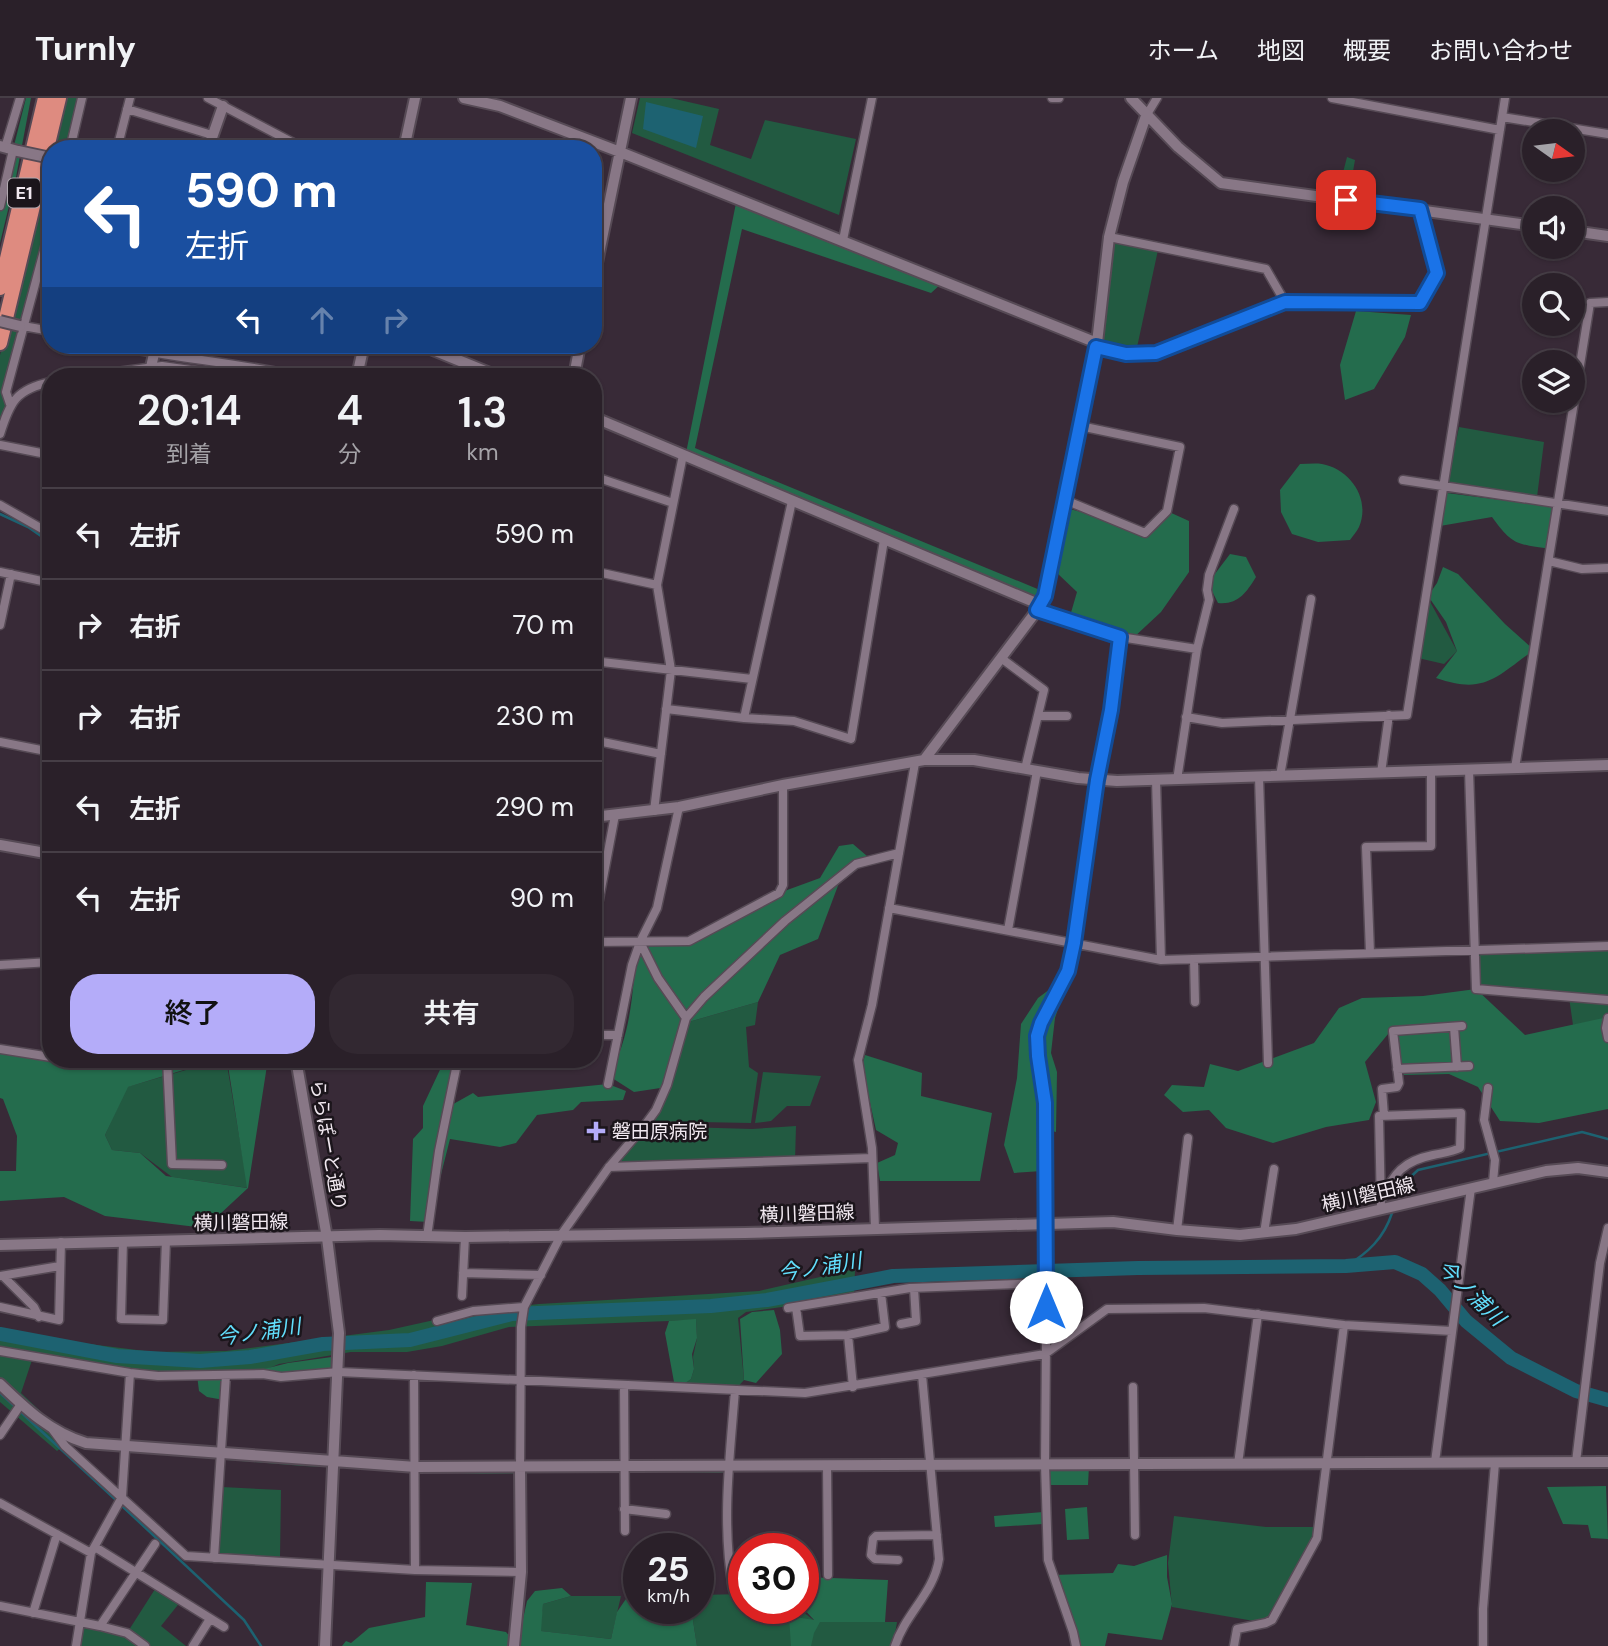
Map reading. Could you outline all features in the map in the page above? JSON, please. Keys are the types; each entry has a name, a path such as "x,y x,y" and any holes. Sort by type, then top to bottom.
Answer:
{"highway":[{"path":"44,98 48,118"},
{"name":"E1","path":"0,288 48,118 59,98"},
{"name":"E1","path":"43,140 48,118"},
{"name":"E1","path":"0,343 42,146"}],"street":[{"path":"0,205 20,98"},
{"path":"72,140 82,98"},
{"path":"119,140 130,98"},
{"path":"208,98 288,140"},
{"path":"406,140 415,98"},
{"path":"464,98 500,106 589,140"},
{"path":"602,238 631,98"},
{"path":"843,240 872,98"},
{"path":"1052,98 1059,98"},
{"path":"1131,98 1146,116 1221,183 1522,224"},
{"path":"875,1228 872,1158 858,1060 872,1005 899,853 919,762 1039,608 1045,596 1096,345 1109,237 1123,182 1146,116 1157,98"},
{"path":"1332,98 1500,130"},
{"path":"1383,109 1385,98"},
{"path":"1186,717 1222,723 1406,715 1505,98"},
{"path":"211,140 223,106"},
{"path":"127,109 212,135"},
{"path":"1502,117 1608,134"},
{"path":"602,145 843,240 1096,345 1126,354 1156,353 1285,302 1420,303 1437,273 1420,209"},
{"path":"9,149 42,156"},
{"path":"1585,233 1608,236"},
{"path":"1109,237 1266,269 1285,302"},
{"path":"10,404 6,391 42,257"},
{"path":"1515,768 1590,303 1608,302"},
{"path":"0,321 42,329"},
{"path":"182,354 259,368"},
{"path":"443,354 477,368"},
{"path":"0,434 10,404 18,394 42,384"},
{"path":"602,421 1039,608 1120,637 1197,649"},
{"path":"1065,500 1145,533 1167,511 1180,447 1080,426"},
{"path":"0,445 42,454"},
{"path":"654,811 671,670 657,585 683,455"},
{"path":"602,479 673,503"},
{"path":"1403,480 1608,511"},
{"path":"744,718 792,501"},
{"path":"0,505 42,529"},
{"path":"1177,780 1197,649 1209,600 1209,575 1234,509"},
{"path":"666,709 794,721 851,738 884,540"},
{"path":"1549,561 1582,569 1608,568"},
{"path":"0,572 42,581"},
{"path":"602,573 657,585"},
{"path":"0,625 11,574"},
{"path":"1280,776 1311,598"},
{"path":"1076,1646 1048,1560 1045,1465 1045,1103 1037,1036 1068,971 1074,943 1120,637"},
{"path":"1001,658 1044,690 1008,930"},
{"path":"602,662 752,679"},
{"path":"1381,773 1389,715"},
{"path":"1038,716 1067,716"},
{"path":"0,742 42,750"},
{"path":"602,742 661,754"},
{"path":"602,816 679,807 783,785 919,762 974,760 1097,780 1177,780 1608,765"},
{"path":"1469,770 1476,989 1608,1000"},
{"path":"1370,953 1366,847 1431,846 1431,771"},
{"path":"1259,777 1268,1063"},
{"path":"1156,780 1161,960"},
{"path":"602,942 690,941 779,893 783,886 783,785"},
{"path":"608,1084 632,965 657,908 679,807"},
{"path":"602,884 615,815"},
{"path":"0,845 42,852"},
{"path":"514,1646 521,1572 520,1381 524,1307 561,1235 608,1167 656,1110 667,1085 686,1018 704,997 785,921 856,864 899,853"},
{"path":"889,908 1161,960 1608,946"},
{"path":"640,942 658,978 686,1018"},
{"path":"1194,960 1195,1002"},
{"path":"0,965 42,963"},
{"path":"1608,1018 1608,1038"},
{"path":"1384,1116 1382,1089 1397,1087 1393,1031 1458,1027 1457,1067"},
{"path":"602,1035 618,1035"},
{"path":"0,1049 42,1056"},
{"path":"1397,1069 1469,1066"},
{"path":"167,1068 172,1164 222,1165"},
{"name":"ららぽーと通り","path":"298,1068 327,1238 339,1333 325,1646"},
{"path":"427,1237 439,1151 456,1068"},
{"path":"1488,1088 1484,1120 1495,1160 1493,1182"},
{"path":"1461,1113 1460,1148 1407,1163 1389,1184 1381,1204 1379,1116 1461,1113"},
{"path":"1177,1230 1188,1138"},
{"path":"608,1167 872,1158"},
{"name":"横川磐田線","path":"0,1245 380,1235 465,1237 1113,1222 1240,1235 1297,1228 1381,1204 1546,1171 1578,1168 1608,1172"},
{"path":"1264,1233 1274,1169"},
{"path":"1435,1462 1471,1188"},
{"path":"1576,1462 1600,1263 1608,1228"},
{"path":"462,1296 465,1237"},
{"path":"123,1241 121,1319 163,1320 166,1240"},
{"path":"0,1307 59,1320 61,1242"},
{"path":"2,1276 60,1266"},
{"path":"463,1273 541,1275"},
{"path":"2,1276 34,1307 39,1317"},
{"path":"881,1293 885,1327 848,1335 800,1336 792,1308 881,1293 914,1288 1046,1282"},
{"path":"901,1324 916,1321 914,1288"},
{"path":"437,1321 472,1311 524,1307"},
{"path":"0,1351 158,1376 262,1374 281,1377 339,1372 805,1393 1045,1354 1107,1309 1204,1308 1344,1325 1452,1331"},
{"path":"1238,1464 1258,1314"},
{"path":"1234,1646 1237,1629 1272,1620 1317,1538 1344,1325"},
{"path":"848,1335 853,1387"},
{"path":"76,1646 93,1550 122,1497 130,1373"},
{"path":"214,1558 226,1375"},
{"path":"414,1375 415,1570"},
{"path":"895,1646 905,1622 929,1590 937,1573 939,1559 922,1375"},
{"path":"0,1384 51,1428 69,1438 86,1443 416,1467 1608,1462"},
{"path":"624,1385 625,1531"},
{"path":"1133,1387 1135,1535"},
{"path":"729,1533 729,1466 735,1390"},
{"path":"0,1435 21,1404"},
{"path":"51,1428 65,1446 186,1556 415,1570 521,1572"},
{"path":"1483,1646 1483,1609 1495,1463"},
{"path":"827,1465 828,1575"},
{"path":"0,1503 135,1572 223,1627"},
{"path":"624,1509 666,1514"},
{"path":"33,1613 57,1534"},
{"path":"898,1560 875,1559 872,1555 873,1539 876,1536 937,1535"},
{"path":"100,1626 155,1544"},
{"path":"0,1606 127,1633 145,1646"},
{"path":"193,1646 210,1619"}],"green space":[{"path":"26,98 31,98 0,243 0,201"},
{"path":"66,98 82,98 72,140 57,140"},
{"path":"640,98 671,98 719,109 710,145 751,159 765,120 856,139 839,215 632,133"},
{"path":"1347,157 1355,160 1349,194 1338,192"},
{"path":"42,201 42,253 18,338 6,391 10,404 0,437 0,355"},
{"path":"736,203 941,284 931,293 742,229 695,448 1040,590 1034,604 686,453"},
{"path":"1114,242 1158,250 1136,352 1122,353 1100,345"},
{"path":"1356,311 1411,315 1405,337 1374,389 1345,400 1340,365"},
{"path":"1459,427 1544,442 1537,497 1447,484"},
{"path":"1300,464 1332,467 1356,487 1362,516 1359,527 1350,540 1318,542 1292,534 1281,512 1280,490"},
{"path":"1447,493 1555,507 1551,549 1530,546 1511,539 1492,517 1440,526"},
{"path":"1070,509 1122,523 1145,533 1167,511 1189,521 1189,572 1161,612 1132,639 1096,629 1070,616 1077,592 1056,572"},
{"path":"1230,554 1246,557 1256,577 1241,597 1231,602 1218,603 1208,583"},
{"path":"1443,567 1458,574 1505,624 1534,650 1499,675 1479,684 1467,685 1436,678 1457,651 1446,622 1428,596"},
{"path":"1428,598 1457,651 1444,664 1418,658"},
{"path":"853,844 867,856 842,875 818,939 780,955 758,1002 685,1023 667,1087 634,1092 609,1076 627,1025 633,991 637,937 690,941 779,893 820,878 839,846"},
{"path":"1608,946 1608,1020 1573,1025 1569,997 1476,989 1474,950"},
{"path":"1058,983 1037,1025 1032,1058 1041,1104 1042,1171 1014,1173 1004,1145 1017,1078 1021,1024 1038,998"},
{"path":"1476,989 1525,1035 1608,1017 1608,1109 1539,1123 1500,1121 1478,1087 1449,1074 1404,1075 1394,1050 1393,1028 1365,1062 1376,1102 1369,1120 1326,1127 1273,1143 1226,1128 1209,1110 1183,1112 1164,1095 1172,1085 1204,1087 1210,1064 1238,1071 1314,1043 1339,1008 1362,998 1423,996"},
{"path":"1062,997 1055,1018 1051,1053 1057,1072 1056,1132 1052,1131 1041,1031"},
{"path":"758,1002 755,1025 746,1027 749,1067 758,1073 751,1123 648,1121 667,1085 685,1023"},
{"path":"0,1050 42,1057 42,1068 190,1068 128,1087 105,1135 112,1150 140,1153 166,1176 247,1188 228,1068 267,1068 248,1188 205,1228 105,1216 64,1197 0,1201 0,1171 16,1171 17,1136 3,1099 0,1098"},
{"path":"865,1055 922,1073 921,1096 992,1113 980,1181 880,1181 877,1163 895,1155 898,1143 876,1130 862,1066"},
{"path":"193,1068 228,1068 248,1188 172,1177 140,1153 112,1150 105,1135 127,1087"},
{"path":"441,1068 456,1068 448,1107 473,1093 478,1097 608,1084 626,1091 623,1100 581,1102 573,1110 537,1115 516,1143 500,1147 450,1139 429,1222 410,1221 413,1139 423,1128 423,1106"},
{"path":"763,1072 821,1076 810,1106 787,1106 771,1121 755,1123"},
{"path":"650,1126 752,1129 796,1126 795,1161 609,1167"},
{"path":"855,1269 854,1297 746,1312 738,1318 744,1380 735,1390 680,1387 691,1379 694,1369 696,1320 509,1327 442,1346 407,1352 351,1352 279,1364 253,1375 121,1372 33,1357 21,1393 53,1423 87,1439 128,1444 416,1461 761,1468 719,1473 639,1471 482,1474 303,1466 66,1444 57,1451 0,1402 0,1329 17,1335 153,1352 226,1351 389,1330 475,1311 539,1304 759,1291"},
{"path":"774,1310 780,1330 782,1354 756,1383 744,1380 740,1319 752,1312"},
{"path":"696,1319 697,1338 692,1354 694,1369 691,1379 680,1387 674,1382 665,1333 669,1321"},
{"path":"339,1356 339,1372 281,1377 260,1370 288,1363"},
{"path":"197,1375 226,1375 224,1400 207,1397 199,1391"},
{"path":"1047,1466 1089,1466 1088,1485 1047,1485"},
{"path":"1606,1486 1608,1539 1591,1538 1588,1525 1563,1524 1547,1487"},
{"path":"222,1487 281,1490 280,1557 214,1558"},
{"path":"1087,1507 1089,1539 1067,1540 1065,1509"},
{"path":"1043,1512 1043,1524 995,1527 994,1516"},
{"path":"1174,1516 1266,1527 1319,1527 1267,1618 1254,1621 1172,1607 1168,1563"},
{"path":"1167,1555 1167,1577 1172,1604 1162,1640 1108,1633 1105,1646 1075,1646 1053,1575 1113,1573 1118,1564 1134,1566"},
{"path":"819,1578 888,1580 885,1622 820,1622"},
{"path":"426,1582 472,1583 466,1625 506,1632 511,1638 510,1646 342,1646 346,1641 351,1643 369,1628 425,1617"},
{"path":"157,1586 181,1601 161,1626 186,1646 77,1646 80,1623 127,1633"},
{"path":"562,1588 571,1596 543,1604 541,1631 611,1639 617,1612 623,1603 623,1624 694,1624 697,1646 517,1646 527,1601 535,1591"},
{"path":"728,1594 728,1624 897,1622 893,1646 697,1646 694,1624 714,1624 714,1595"},
{"path":"571,1596 621,1596 611,1639 540,1631 543,1604"},
{"path":"790,1624 819,1624 811,1646 791,1646"}],"water":[{"path":"646,102 703,116 696,148 643,129"}],"waterway":[{"path":"0,514 42,537"},
{"path":"1396,1197 1401,1186 1418,1170 1582,1132 1608,1139"},
{"path":"1346,1266 1374,1244 1385,1230 1392,1213"},
{"name":"今ノ浦川","path":"0,1334 117,1356 200,1361 250,1357 323,1344 410,1340 512,1314 711,1306 767,1300 893,1276 1138,1268 1346,1266 1395,1262 1422,1274 1440,1290 1466,1321 1511,1358 1576,1391 1608,1400"},
{"path":"0,1393 116,1500"},
{"path":"121,1505 244,1620 261,1646"}],"place":[{"name":"磐田原病院","path":"596,1131"}],"route":[{"path":"1046,1307 1045,1103 1037,1036 1068,971 1074,943 1120,637 1037,610 1045,596 1096,347 1126,354 1156,353 1285,302 1420,303 1437,273 1420,209 1346,200"}]}
